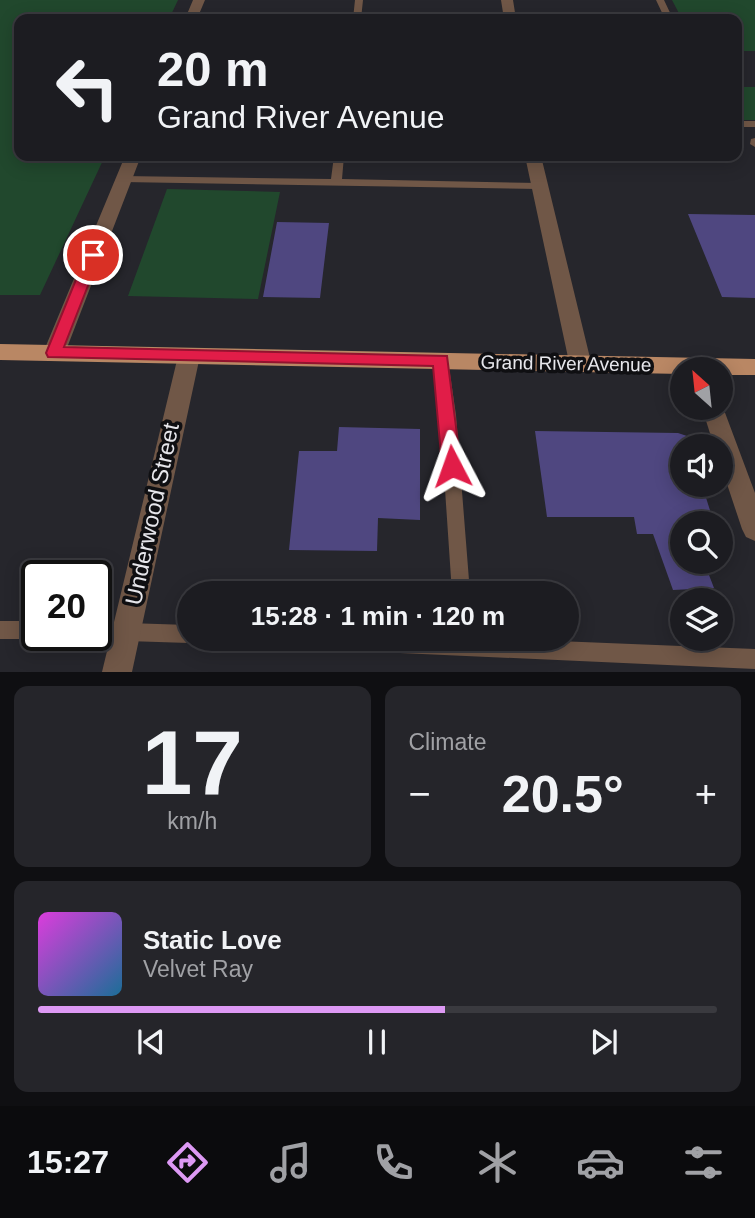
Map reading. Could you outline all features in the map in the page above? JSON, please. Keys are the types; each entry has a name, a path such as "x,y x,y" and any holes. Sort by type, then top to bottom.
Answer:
{"main road":[{"name":"Grand River Avenue","path":"0,352 580,362 670,367"},
{"name":"Grand River Avenue","path":"733,367 755,367"}],"street":[{"path":"54,353 131,161"},
{"path":"534,161 580,362"},
{"name":"Underwood Street","path":"117,672 189,356"},
{"path":"717,420 755,529"}],"lane":[{"path":"336,183 338,161"},
{"path":"123,179 538,186"},
{"path":"441,360 448,415 460,581"},
{"path":"0,630 21,630"},
{"path":"112,632 177,634"},
{"path":"579,649 755,659"}],"green space":[{"path":"0,0 178,0 171,14 14,14 14,161 103,161 40,295 0,295"},
{"path":"672,0 755,0 755,51 742,51 742,14 679,14"},
{"path":"742,87 755,87 755,120 742,120"},
{"path":"167,189 280,192 258,299 128,296"}],"building":[{"path":"688,214 755,215 755,298 722,297"},
{"path":"277,222 329,223 320,298 263,297"},
{"path":"339,427 420,429 420,520 378,518 377,551 289,550 299,451 337,451"},
{"path":"535,431 681,434 670,434 670,497 706,497 710,511 670,511 670,574 709,574 714,588 672,588 653,534 637,534 634,517 547,517"}],"route":[{"path":"93,255 54,353 441,360 452,466"}]}
